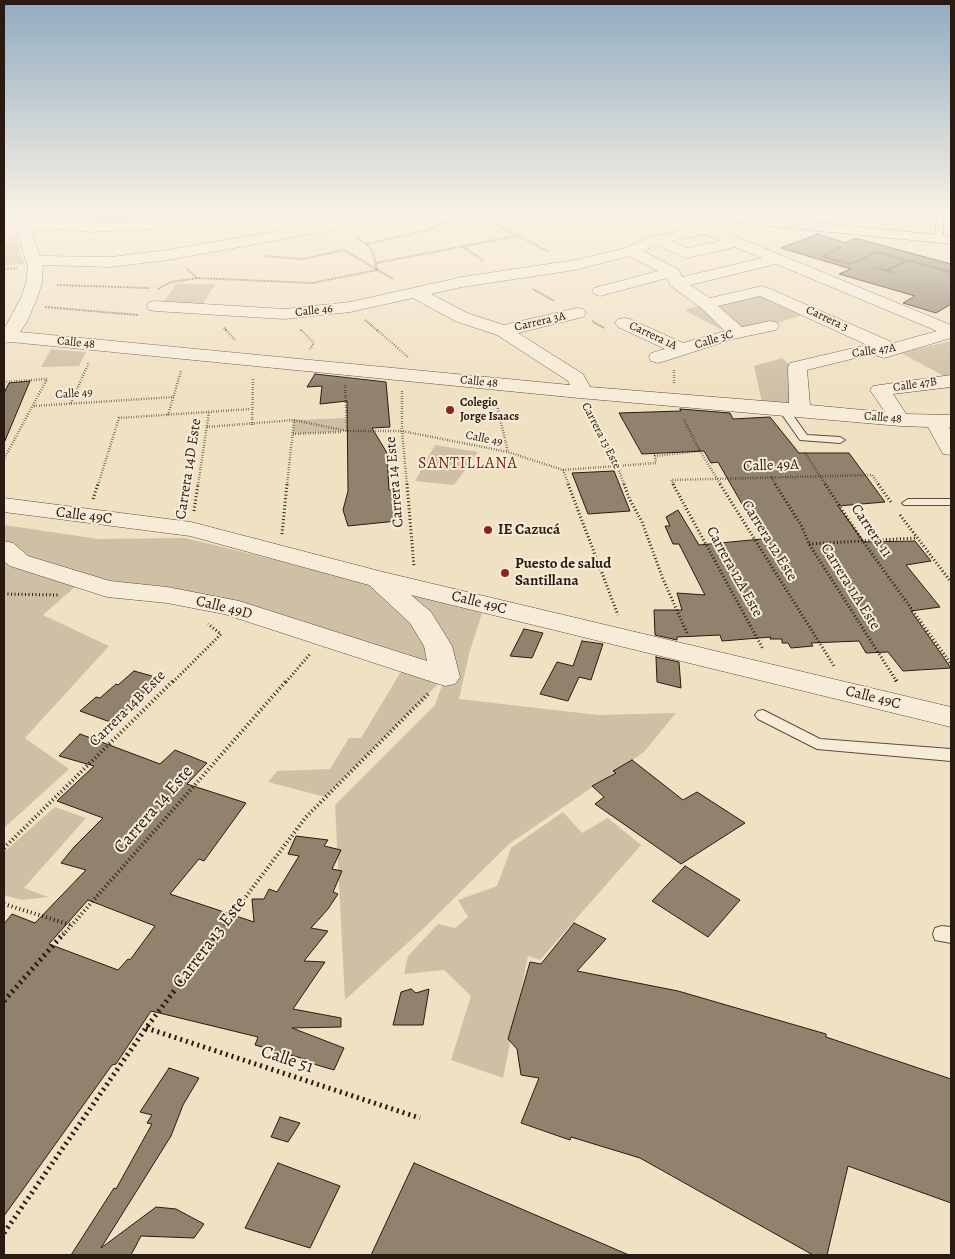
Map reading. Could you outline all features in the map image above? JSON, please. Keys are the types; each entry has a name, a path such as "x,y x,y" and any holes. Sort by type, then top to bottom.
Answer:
{"street":[{"path":"6,337 18,322 24,306 30,298 34,283 34,271"},
{"name":"Calle 46","path":"148,311 228,310 284,314 350,307 505,274 530,271"},
{"path":"662,271 708,304 720,318 738,332"},
{"path":"674,278 712,271"},
{"path":"808,271 951,332"},
{"name":"Carrera 1A","path":"623,304 600,291 674,278"},
{"name":"Carrera 3","path":"708,304 762,291 888,351 913,367 946,381"},
{"name":"Carrera 13 Este","path":"417,293 461,318 503,331 576,378 581,388 579,392"},
{"name":"Carrera 3A","path":"503,331 577,313"},
{"name":"Carrera 1A","path":"643,314 617,324 682,350"},
{"name":"Calle 3C","path":"658,356 738,332 770,326"},
{"name":"Calle 47A","path":"792,409 797,366 872,350 888,351 951,332"},
{"name":"Calle 48","path":"6,337 346,370 408,367 492,384 900,420 943,421"},
{"name":"Calle 47B","path":"900,420 880,390 946,381"},
{"path":"943,421 951,449"},
{"name":"Calle 49C","path":"4,505 191,529 378,579 951,717"},
{"name":"Calle 49D","path":"4,548 19,561 107,589 167,595 230,607 325,636 445,677"},
{"path":"378,579 421,618 438,646 445,677"}],"lane":[{"path":"792,409 804,438 840,440"},
{"path":"908,502 951,502"},
{"path":"763,715 817,744 951,755"}],"path":[{"path":"171,282 198,278 233,278 312,283 373,271"},
{"path":"378,271 417,293"},
{"path":"890,271 895,272"},
{"path":"57,284 158,289"},
{"path":"24,306 148,311"},
{"path":"350,307 406,356 408,367"},
{"path":"227,357 236,341 217,320 228,310"},
{"path":"284,314 314,343 297,365"},
{"path":"71,403 96,345"},
{"path":"168,415 186,354"},
{"path":"252,425 254,360"},
{"name":"Carrera 14 Este","path":"408,367 402,431 416,588"},
{"path":"346,370 347,431"},
{"path":"4,382 47,379 4,459"},
{"path":"492,384 508,452"},
{"name":"Carrera 13 Este","path":"579,392 618,467 629,498 642,522 663,579 698,656"},
{"name":"Calle 49","path":"34,406 174,397"},
{"name":"Carrera 12 Este","path":"674,399 700,451 850,692"},
{"path":"87,516 119,418 251,409"},
{"name":"Carrera 14D Este","path":"191,529 210,412"},
{"path":"280,553 294,420"},
{"name":"Calle 49","path":"207,428 294,420 347,431"},
{"name":"Calle 49","path":"293,434 347,431 402,431 508,452 563,470 656,463 655,456 700,451"},
{"name":"Carrera 11","path":"800,446 822,476 862,540 951,664"},
{"path":"563,470 627,639"},
{"name":"Calle 49A","path":"671,480 872,475 894,506"},
{"name":"Carrera 11A Este","path":"771,477 801,525 809,544 914,708"},
{"name":"Carrera 12A Este","path":"671,480 777,675"},
{"path":"899,514 951,582"},
{"path":"809,544 916,538"},
{"name":"Carrera 14B Este","path":"4,848 221,634 206,622"},
{"name":"Carrera 14 Este","path":"4,1001 325,636"},
{"name":"Carrera 13 Este","path":"4,1234 146,1028 306,817 445,677"},
{"path":"4,904 71,925"},
{"name":"Calle 51","path":"146,1028 420,1118"}],"shaded area":[{"path":"176,284 215,284 203,304 163,303"},
{"path":"761,291 811,312 772,325 730,334 684,310"},
{"path":"951,341 951,377 946,377 901,353"},
{"path":"51,349 86,352 79,366 41,367"},
{"path":"782,358 791,366 794,405 762,402 754,366"},
{"path":"346,418 347,431 293,434 294,420"},
{"path":"435,445 478,452 454,485 415,481"},
{"path":"4,525 98,539 185,538 416,594 482,613 469,654 459,699 598,715 676,713 644,752 509,844 426,926 345,1000 335,805 435,705 445,677 325,797 268,782 277,771 330,769 349,738 361,738 405,665 166,587 85,578 43,615 109,646 25,738 69,769 4,828"},
{"path":"55,807 86,818 24,888 48,897 22,900 4,895 4,852"},
{"path":"563,812 582,833 608,818 641,845 540,960 528,956 503,1078 451,1060 471,996 444,970 404,974 408,956 438,924 455,928 468,917 458,900 497,886 511,848"}],"building":[{"path":"847,271 951,271 951,304 936,313 903,303 915,296 839,274"},
{"path":"315,374 386,382 390,427 372,428 387,453 389,490 391,490 397,521 348,526 343,510 348,491 347,401 320,404 322,386 307,387"},
{"path":"30,381 4,443 4,393 9,383"},
{"path":"680,409 730,413 733,419 770,417 799,453 849,453 885,502 838,506 864,542 915,541 931,561 906,565 940,607 911,611 951,668 903,671 888,652 866,653 859,641 811,643 813,646 791,648 788,643 782,643 782,639 770,639 771,637 722,641 720,635 677,637 677,640 655,635 654,610 682,610 677,593 705,595 679,544 673,544 665,526 670,526 666,517 678,510 699,545 762,539 718,462 711,463 704,451 642,454 619,413 681,411"},
{"path":"614,471 630,511 588,514 572,473"},
{"path":"524,629 543,633 532,658 510,656"},
{"path":"582,641 603,644 591,680 579,677 568,701 540,694 557,662 573,666"},
{"path":"656,657 679,662 681,688 657,682"},
{"path":"134,671 159,678 113,723 80,711 96,697 100,698 116,684 118,685"},
{"path":"80,734 160,764 175,750 207,763 187,784 246,803 204,861 199,859 170,894 254,922 252,899 264,899 269,889 277,892 299,856 288,854 296,836 328,840 324,846 341,850 332,869 342,871 333,892 338,894 311,928 328,931 304,961 325,962 293,1009 341,1018 341,1027 292,1028 344,1048 334,1070 307,1062 308,1060 255,1045 258,1037 151,1011 116,1064 112,1065 4,1216 4,924 12,914 35,923 86,870 61,863 103,818 57,801 94,766 59,756","holes":["88,900 155,926 130,960 128,959 118,970 49,944"]},
{"path":"632,760 683,800 697,792 745,823 681,864 595,804 604,797 592,786 616,773 613,771"},
{"path":"685,866 740,900 708,937 652,901"},
{"path":"574,923 606,939 577,971 678,991 826,1034 826,1037 951,1079 951,1203 848,1166 827,1255 813,1255 640,1158 571,1137 570,1140 521,1123 539,1078 521,1075 517,1049 508,1039 530,962 541,964"},
{"path":"411,989 416,993 429,989 423,1025 393,1025 401,992"},
{"path":"169,1068 199,1078 183,1105 171,1136 101,1248 156,1207 176,1209 204,1224 194,1238 141,1236 131,1255 71,1255 114,1188 116,1189 152,1124 147,1123 152,1115 140,1112"},
{"path":"280,1117 300,1123 288,1142 271,1137"},
{"path":"278,1163 340,1186 310,1248 245,1228"},
{"path":"414,1163 629,1255 371,1255"}],"place":[{"name":"Colegio Jorge Isaacs","path":"450,410"},
{"name":"IE Cazucá","path":"488,530"},
{"name":"Puesto de salud Santillana","path":"505,573"}],"district":[{"name":"SANTILLANA","path":"468,464"}]}
